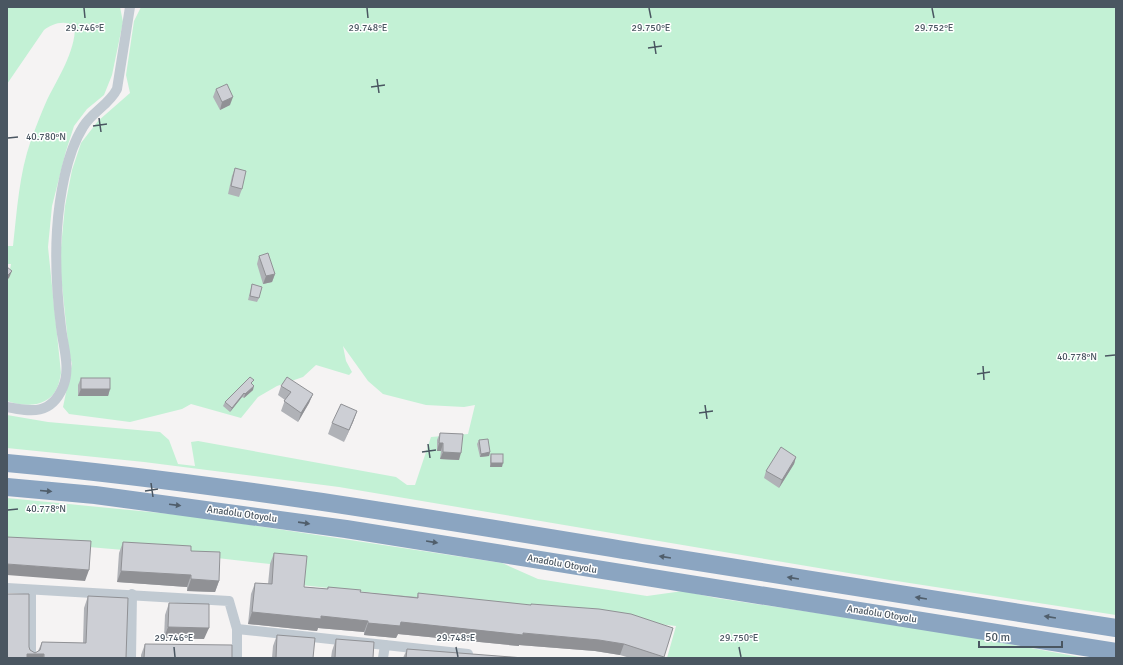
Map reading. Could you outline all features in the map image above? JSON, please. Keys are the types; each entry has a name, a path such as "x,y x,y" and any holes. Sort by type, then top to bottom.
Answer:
{"highway":[{"path":"7,463 214,486 466,524 855,588 1116,628"},
{"name":"Anadolu Otoyolu","path":"7,487 103,496 346,529 1116,652"}],"street":[{"path":"7,407 25,411 43,409 57,396 65,380 66,357 61,328 56,255 61,199 76,141 83,126 113,96 117,89 130,7"},
{"path":"7,588 132,594 229,601 237,629 238,658"},
{"path":"31,658 32,590"},
{"path":"131,658 132,594"},
{"path":"237,629 476,655"},
{"path":"383,658 385,645"}],"green space":[{"path":"7,7 120,7 123,22 112,75 104,95 87,109 74,126 52,206 48,247 61,373 57,388 53,395 42,402 28,405 7,401 7,285 11,264 7,264 7,246 13,246 19,193 31,140 45,105 69,55 75,27 67,23 59,23 44,30 7,84"},
{"path":"141,7 1116,7 1116,615 890,580 339,487 144,462 7,448 7,415 48,422 160,432 169,440 178,464 195,466 191,442 198,441 396,477 407,485 415,485 431,437 468,434 475,405 464,407 426,405 383,394 368,381 343,346 346,361 352,372 349,375 316,365 303,377 277,386 258,397 241,418 191,404 182,409 130,422 69,414 63,407 72,364 69,352 61,276 61,247 65,206 72,170 81,143 98,121 130,93 126,75 134,21"},
{"path":"7,498 191,516 502,563 538,579 647,596 683,591 716,598 944,632 1085,658 667,658 676,626 301,585 270,564 7,540"}],"building":[{"path":"227,84 233,97 222,102 216,89"},
{"path":"235,168 246,171 242,189 231,186"},
{"path":"268,253 275,274 266,276 259,256"},
{"path":"7,267 12,271 7,276"},
{"path":"252,284 262,287 259,298 250,296"},
{"path":"250,377 254,380 251,383 254,386 245,394 244,393 232,408 225,402"},
{"path":"287,377 313,394 301,413 284,401 291,392 281,386"},
{"path":"81,378 110,378 110,389 81,389"},
{"path":"341,404 357,411 349,430 332,423"},
{"path":"440,433 463,434 461,453 443,452 443,443 439,443"},
{"path":"488,439 490,452 481,454 479,440"},
{"path":"781,447 796,457 782,480 766,471"},
{"path":"491,454 503,454 503,463 491,463"},
{"path":"7,537 91,541 89,570 7,564"},
{"path":"123,542 191,546 191,551 220,552 219,581 191,579 191,575 121,571"},
{"path":"274,553 307,556 304,587 328,589 328,587 361,590 360,592 418,598 418,593 531,605 599,609 631,614 673,628 664,657 624,644 599,640 523,633 523,635 401,622 400,626 321,616 321,619 252,612 255,583 272,584"},
{"path":"7,594 29,594 29,647 30,650 35,653 40,650 42,642 86,643 88,596 128,598 126,658 44,658 44,654 27,654 27,658 7,658"},
{"path":"169,603 209,604 209,628 168,627"},
{"path":"277,635 315,638 313,658 276,658"},
{"path":"336,639 374,642 373,658 335,658"},
{"path":"145,644 232,645 232,658 144,658"},
{"path":"407,649 524,658 406,658"}]}
